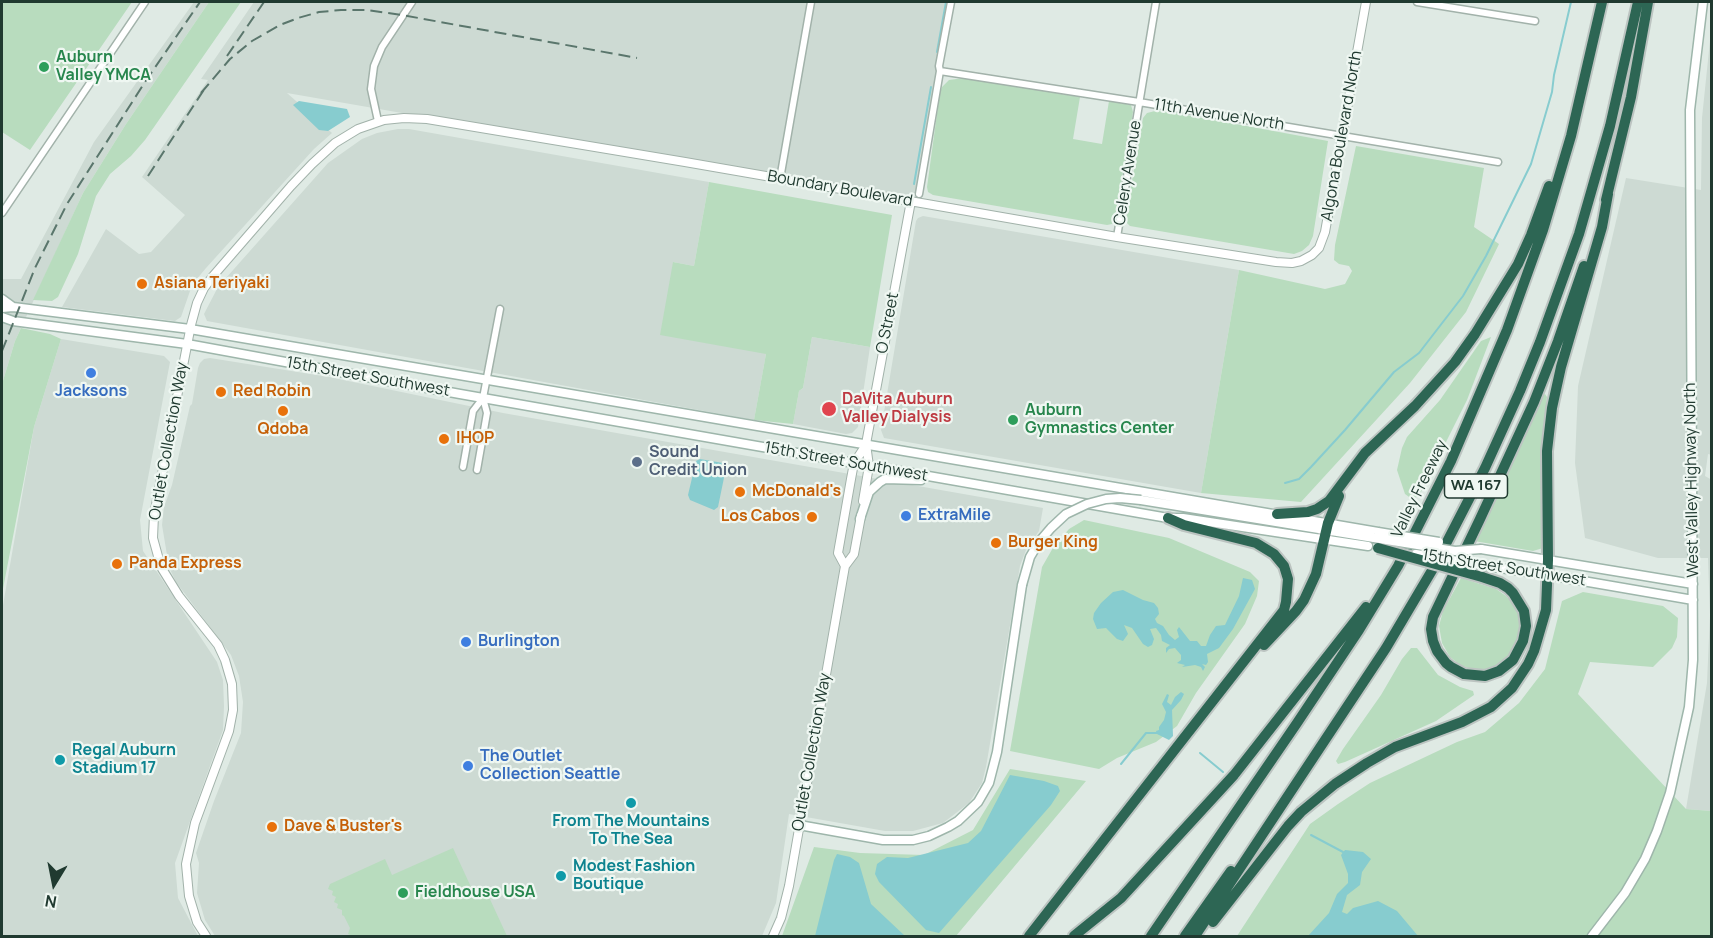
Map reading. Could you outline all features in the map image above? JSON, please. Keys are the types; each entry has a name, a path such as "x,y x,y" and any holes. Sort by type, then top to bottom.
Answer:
{"highway":[{"name":"Valley Freeway","path":"1151,936 1298,723 1359,630 1398,566 1451,461 1507,330 1543,230 1585,83 1602,2"},
{"name":"WA 167","path":"1195,936 1386,648 1459,520 1505,424 1557,297 1579,234 1610,126 1638,2"},
{"path":"1202,936 1301,812 1335,784 1395,747 1478,715 1491,707 1512,688 1528,664 1537,643 1546,610 1547,451 1552,408 1563,359 1602,227 1631,97 1648,2"},
{"path":"1277,514 1308,512 1323,506 1336,493 1358,461 1376,441 1439,381 1475,334 1518,264 1531,235 1585,83"},
{"path":"1374,541 1482,577 1500,583 1508,588 1524,611 1526,626 1523,641 1513,660 1499,671 1485,676 1464,674 1451,667 1437,651 1433,641 1431,629 1433,616 1480,519 1534,402 1558,341 1608,194"},
{"path":"1197,720 1296,612 1304,600 1316,574 1336,499 1358,461"},
{"path":"1029,936 1284,610 1288,596 1288,579 1284,566 1274,554 1256,543 1184,525 1168,518"},
{"path":"1074,936 1121,898 1234,775 1398,566"},
{"path":"1185,936 1261,828 1275,815"}],"main road":[{"name":"West Valley Highway North","path":"1592,936 1645,859 1658,831 1670,793 1689,707 1693,660 1690,110 1703,2"},
{"path":"2,298 13,307"},
{"name":"15th Street Southwest","path":"2,308 13,307 190,329 1277,514 1326,531 1374,541 1496,551 1693,584"},
{"name":"15th Street Southwest","path":"2,317 13,321 187,344 960,483 1168,518 1326,531 1487,566 1693,600"},
{"path":"860,519 869,492 885,479 960,483"},
{"path":"799,825 883,840 913,840 929,836 948,827 978,802 989,783 997,752 1022,585 1030,557 1039,542 1066,514 1087,504 1120,498 1326,531"}],"street":[{"path":"2,213 146,2"},
{"path":"378,121 371,89 374,66 382,46 412,2"},
{"path":"780,179 811,2"},
{"path":"919,194 951,2"},
{"name":"Celery Avenue","path":"1117,237 1156,2"},
{"name":"Algona Boulevard North","path":"1301,261 1312,255 1323,239 1366,2"},
{"path":"1417,2 1534,21"},
{"name":"11th Avenue North","path":"940,71 1498,162"},
{"name":"Boundary Boulevard","path":"190,329 197,303 206,284 312,164 335,143 358,129 378,121 404,118 427,119 1117,237 1287,264 1301,261"},
{"name":"O Street","path":"869,466 866,444 911,201"},
{"path":"462,467 473,411 483,398 500,309"},
{"name":"Outlet Collection Way","path":"190,329 162,469 153,531 156,554 164,574 218,645 232,684 233,710 229,731 195,822 186,864 189,896 198,922 206,936"},
{"path":"477,470 487,413 483,398"},
{"name":"O Street","path":"854,463 866,444"},
{"name":"Outlet Collection Way","path":"845,566 838,553 854,463"},
{"name":"Outlet Collection Way","path":"773,936 784,908 845,566 854,555 869,466"}],"shaded area":[{"path":"194,2 209,2 126,124 83,193 15,341 2,384 2,279 21,279 94,142"},
{"path":"254,2 949,2 914,202 287,93 332,133 314,149 196,280 181,317 175,321 62,307 106,229 139,254 151,252 185,215 142,177 208,80 201,79"},
{"path":"1711,31 1712,455 1708,454 1705,476 1712,480 1711,811 1686,809 1707,683 1710,615 1708,558 1658,558 1585,538 1575,463 1578,386 1626,178 1701,190 1702,118"},
{"path":"398,129 409,129 709,182 694,266 673,262 766,354 754,420 207,321 204,314 218,287 328,163 362,139"},
{"path":"923,216 1239,270 1201,493 884,438 881,430 916,221"},
{"path":"812,337 870,347 858,427 852,433 846,434 793,424 799,391 803,388"},
{"path":"61,339 164,356 170,362 140,520 143,551 217,662 223,680 223,730 175,863 178,898 198,936 2,936 2,611 34,427"},
{"path":"210,358 329,377 503,413 1043,508 1039,531 1026,550 1020,566 982,783 969,803 943,823 913,831 885,831 789,814 776,903 762,936 215,936 205,920 197,893 199,863 196,853 241,733 243,702 239,676 231,655 176,582 169,567 162,525 164,507 172,485 192,404 198,368 204,359"}],"green space":[{"name":"Auburn Valley YMCA","path":"2,2 132,2 30,150 2,132"},
{"path":"209,2 241,2 145,140 110,174 96,196 78,254 58,297 52,301 33,300 83,193 126,124"},
{"path":"964,78 1080,97 1073,139 1102,144 1109,101 1131,105 1133,112 1115,221 1107,225 933,195 928,192 940,92 949,80"},
{"path":"1159,110 1328,141 1313,236 1309,245 1294,254 1130,226 1125,221 1143,118 1147,113"},
{"path":"1356,146 1484,168 1474,227 1499,244 1466,312 1410,383 1301,502 1201,493 1239,270 1325,289 1345,284 1352,271 1349,266 1339,264 1334,260 1335,245"},
{"path":"709,182 892,215 870,347 812,337 803,388 799,391 793,424 754,420 766,354 660,335 673,262 694,266"},
{"path":"21,328 50,334 61,339 34,427 2,594 2,384"},
{"path":"1491,337 1467,400 1419,496 1412,499 1405,494 1397,470 1407,437 1440,400 1481,341"},
{"path":"1543,395 1547,397 1542,459 1543,548 1533,551 1474,541 1519,450"},
{"path":"1084,520 1169,538 1250,572 1259,581 1257,596 1245,624 1196,693 1177,726 1156,742 1117,758 1099,769 1010,751 1042,567 1054,546 1069,529"},
{"path":"1461,578 1496,589 1516,606 1521,618 1522,630 1519,644 1507,661 1495,668 1478,671 1460,665 1450,657 1442,643 1439,626 1443,611"},
{"path":"1583,592 1663,606 1678,618 1677,637 1672,648 1653,667 1590,662 1578,694 1686,809 1711,811 1711,936 1237,936 1310,824 1370,783 1457,742 1485,732 1519,703 1545,669 1562,601"},
{"path":"1411,648 1417,648 1438,675 1473,691 1474,695 1436,721 1338,764 1336,761 1343,749"},
{"path":"1010,769 1086,781 956,936 782,936 814,847 860,853 924,855 973,830"},
{"name":"Fieldhouse USA","path":"453,848 477,900 488,895 507,936 353,936 348,934 350,928 342,915 342,910 337,908 338,904 334,902 336,897 332,895 333,891 328,889 330,884 385,859 392,875"}],"water":[{"path":"299,101 347,109 350,117 328,131 319,130 293,105"},
{"path":"700,459 723,463 726,468 718,507 714,510 690,500 688,495 696,461"},
{"path":"1243,578 1252,580 1255,589 1233,629 1219,648 1207,654 1208,662 1206,665 1202,664 1205,667 1203,671 1201,667 1195,665 1182,667 1185,665 1177,663 1181,660 1181,655 1175,648 1169,649 1166,653 1166,648 1170,645 1162,641 1156,628 1150,629 1154,639 1152,645 1148,647 1143,644 1132,628 1124,625 1128,634 1123,641 1117,639 1106,628 1097,629 1093,619 1101,603 1113,592 1123,590 1154,603 1159,614 1155,619 1157,623 1163,626 1175,640 1179,637 1177,630 1179,627 1190,641 1197,641 1201,646 1206,646 1216,626 1225,625 1239,596"},
{"path":"1181,692 1184,694 1181,700 1172,710 1173,736 1169,740 1157,734 1156,731 1159,730 1166,712 1162,704 1167,694 1169,695 1167,702 1171,705"},
{"path":"1010,775 1044,781 1058,786 1060,791 1051,805 939,933 926,930 879,882 875,874 877,864 887,857 908,858 968,843 981,831"},
{"path":"1345,850 1363,852 1371,859 1362,872 1360,885 1347,895 1342,912 1347,914 1353,908 1378,901 1397,911 1418,936 1308,936 1329,913 1337,894 1348,883 1348,874 1341,855"},
{"path":"837,854 850,857 859,863 871,904 905,936 815,936"}],"waterway":[{"path":"937,52 946,2"},
{"path":"1285,483 1299,479 1311,467 1394,372 1419,353 1463,296 1486,256 1531,164 1552,92 1571,2"},
{"path":"914,184 931,87"},
{"path":"1121,764 1146,733 1157,733"},
{"path":"1200,753 1223,772"},
{"path":"1311,835 1345,855"}],"railway":[{"path":"2,351 35,268 67,204 145,82 200,2"},
{"path":"227,56 264,2"},
{"path":"201,93 230,59 252,41 298,18 319,12 341,10 367,10 402,15 637,58"},
{"path":"148,176 205,88"}],"place":[{"name":"Auburn Valley YMCA","path":"44,67"},
{"name":"Asiana Teriyaki","path":"142,284"},
{"name":"Jacksons","path":"91,373"},
{"name":"Red Robin","path":"221,392"},
{"name":"DaVita Auburn Valley Dialysis","path":"829,409"},
{"name":"Qdoba","path":"283,411"},
{"name":"Auburn Gymnastics Center","path":"1013,420"},
{"name":"IHOP","path":"444,439"},
{"name":"Sound Credit Union","path":"637,462"},
{"name":"McDonald's","path":"740,492"},
{"name":"ExtraMile","path":"906,516"},
{"name":"Los Cabos","path":"812,517"},
{"name":"Burger King","path":"996,543"},
{"name":"Panda Express","path":"117,564"},
{"name":"Burlington","path":"466,642"},
{"name":"Regal Auburn Stadium 17","path":"60,760"},
{"name":"The Outlet Collection Seattle","path":"468,766"},
{"name":"From The Mountains To The Sea","path":"631,803"},
{"name":"Dave & Buster's","path":"272,827"},
{"name":"Modest Fashion Boutique","path":"561,876"},
{"name":"Fieldhouse USA","path":"403,893"}]}
